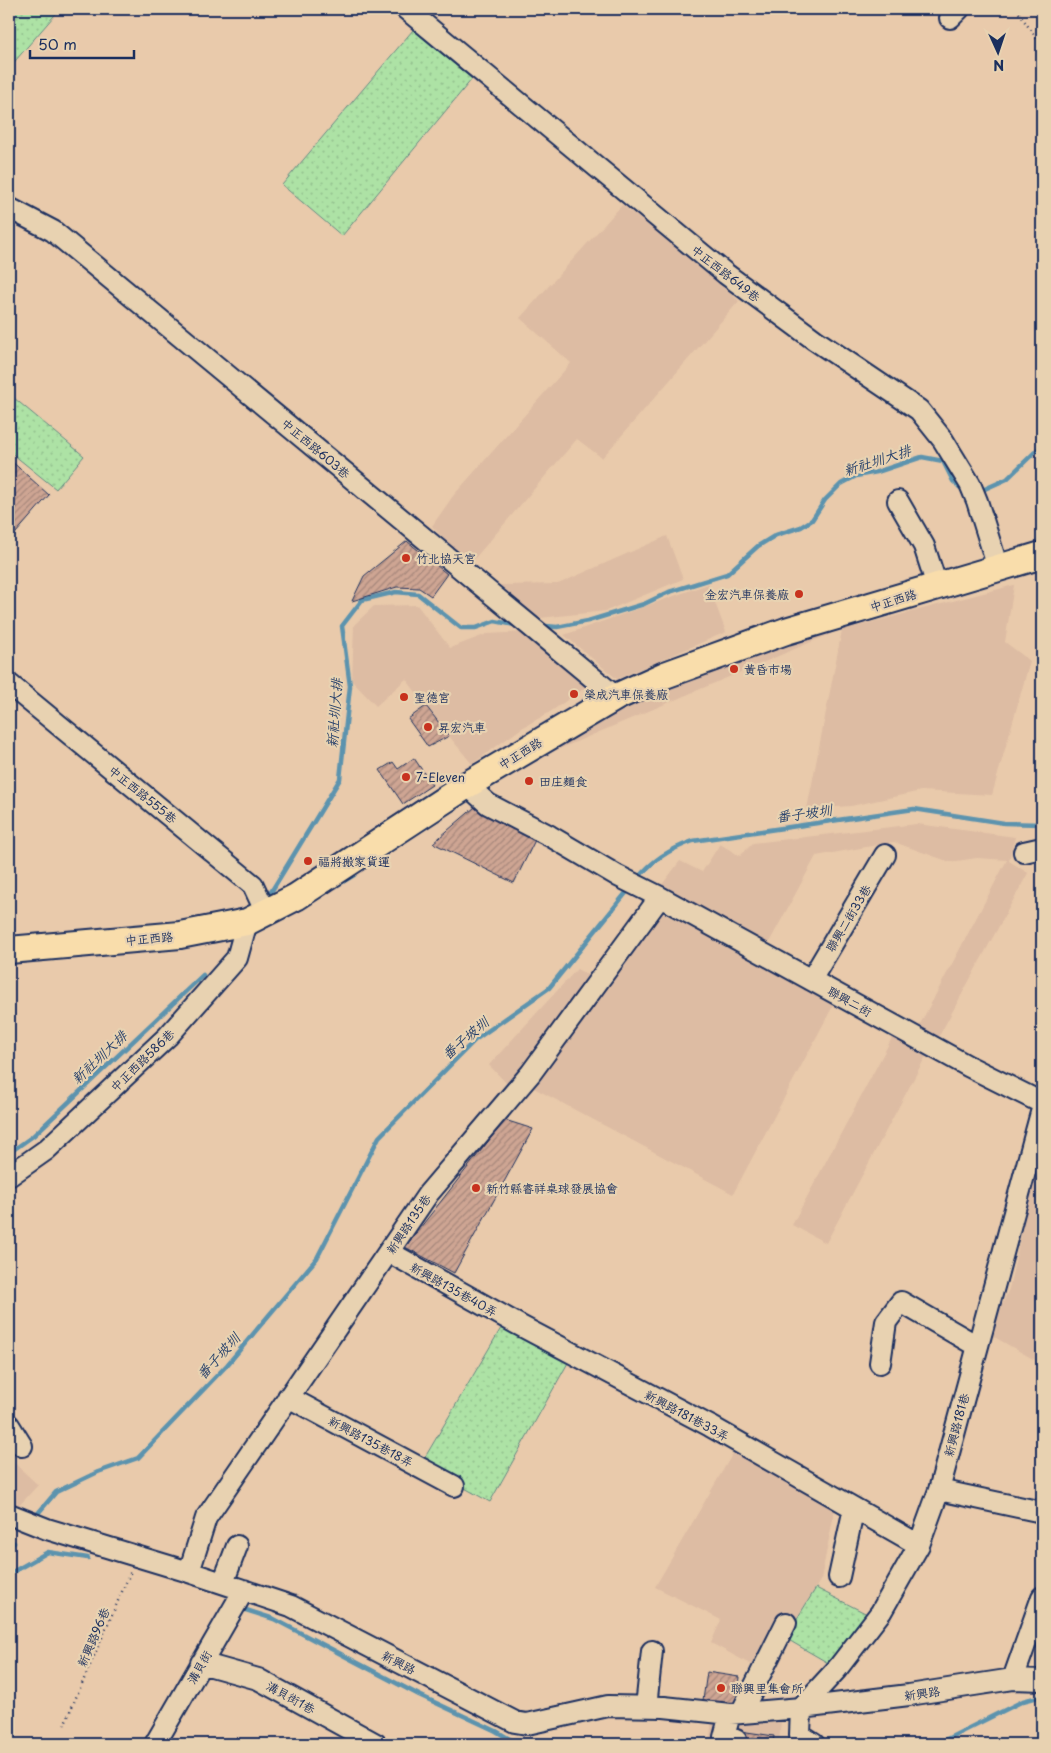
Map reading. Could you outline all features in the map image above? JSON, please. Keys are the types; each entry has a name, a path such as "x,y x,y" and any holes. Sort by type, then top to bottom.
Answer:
{"main road":[{"name":"中正西路","path":"9,950 180,935 256,917 322,881 467,785 616,697 665,675 786,631 1042,555"}],"street":[{"name":"中正西路649巷","path":"406,9 726,274 815,340 919,410 944,440 974,492 998,568"},
{"name":"中正西路603巷","path":"9,208 54,231 616,697"},
{"path":"898,501 924,546 936,586"},
{"name":"中正西路555巷","path":"9,684 254,885 256,917"},
{"name":"聯興二街","path":"467,785 488,804 550,836 618,876 660,897 968,1066 1042,1103"},
{"name":"聯興二街33巷","path":"811,980 885,855"},
{"name":"新興路135巷","path":"189,1572 206,1518 428,1194 531,1073 660,897"},
{"name":"中正西路586巷","path":"9,1176 46,1150 168,1036 237,958 256,917"},
{"name":"新興路181巷","path":"801,1708 837,1669 881,1612 919,1545 939,1490 1042,1109"},
{"name":"新興路135巷40弄","path":"389,1252 519,1325"},
{"path":"880,1363 886,1322 901,1302 977,1346"},
{"name":"新興路181巷33弄","path":"519,1325 710,1426 919,1545"},
{"name":"新興路135巷18弄","path":"288,1397 454,1486"},
{"path":"9,1425 22,1446"},
{"path":"939,1490 1042,1512"},
{"path":"839,1577 854,1508"},
{"name":"新興路","path":"9,1514 47,1529 189,1572 291,1606 515,1722 527,1724 608,1706 736,1713 801,1708 1013,1679 1042,1680"},
{"path":"223,1583 237,1546"},
{"name":"溝貝街","path":"155,1744 244,1590"},
{"path":"1013,1679 1042,1597"},
{"path":"736,1740 724,1738 786,1623"},
{"path":"646,1707 652,1651"},
{"name":"溝貝街1巷","path":"201,1663 258,1679 376,1744"},
{"path":"801,1708 803,1741"}],"path":[{"path":"1016,9 1042,46"},
{"name":"新興路96巷","path":"64,1725 137,1556"}],"shaded area":[{"path":"622,205 674,245 739,301 602,458 577,439 469,565 432,526 453,496 571,363 520,318"},
{"path":"667,536 683,579 606,611 530,619 498,585 558,584"},
{"path":"708,584 726,632 617,679 564,635"},
{"path":"1014,585 1005,642 1030,661 992,795 921,791 851,806 807,809 842,630"},
{"path":"417,605 450,648 487,634 527,632 589,685 550,712 522,728 472,764 406,679 376,706 352,681 354,625 374,606"},
{"name":"黃昏市場","path":"835,625 837,631 545,755 540,752 622,707"},
{"path":"917,824 1015,837 1009,861 1028,873 938,1038 918,1028 1007,860 977,858 950,862 894,842 816,856 766,948 658,890 680,861 702,872 720,844 740,856 753,843"},
{"path":"662,913 703,932 834,1004 733,1194 532,1087"},
{"path":"577,969 591,977 510,1087 489,1065"},
{"path":"893,1036 927,1054 826,1243 792,1225"},
{"path":"1035,1170 1042,1174 1042,1364 989,1334 1009,1289"},
{"path":"733,1453 835,1509 821,1579 765,1672 711,1643 721,1620 655,1587"},
{"path":"9,1458 38,1485 17,1508 9,1504"},
{"path":"712,1720 781,1720 779,1744 709,1744"}],"green space":[{"path":"9,9 60,9 9,68"},
{"path":"413,30 472,79 342,236 282,185"},
{"path":"14,398 84,456 56,489 9,451 9,405"},
{"path":"504,1323 569,1361 490,1502 421,1464"},
{"path":"816,1588 871,1616 830,1664 785,1638"}],"building":[{"path":"9,459 49,495 9,541"},
{"name":"竹北協天宮","path":"407,541 447,574 431,596 419,588 397,587 352,601 364,576"},
{"name":"昇宏汽車","path":"426,706 449,736 428,747 408,719"},
{"name":"7-Eleven","path":"414,758 432,785 403,804 380,770 393,762 398,769"},
{"path":"475,807 535,840 514,883 433,843"},
{"name":"新竹縣睿祥桌球發展協會","path":"505,1120 533,1129 454,1273 405,1247"},
{"name":"聯興里集會所","path":"707,1672 739,1677 736,1704 703,1700"},
{"path":"740,1731 774,1736 773,1744 738,1744"}],"waterway":[{"name":"新社圳大排","path":"978,492 1007,479 1042,445"},
{"name":"新社圳大排","path":"546,626 557,627 588,621 644,604 669,592 727,574 758,546 776,535 801,527 812,520 825,500 841,484 856,476 877,472 922,457 943,461 953,481 965,492"},
{"name":"新社圳大排","path":"271,892 340,779 350,686 342,626 362,600 396,592 418,594 461,628 476,628 495,621 515,625"},
{"name":"番子坡圳","path":"636,880 661,856 693,841 914,809 1004,823 1042,824"},
{"path":"339,884 354,875"},
{"name":"番子坡圳","path":"34,1518 56,1492 98,1472 138,1458 227,1365 317,1258 379,1137 475,1040 549,988 630,888"},
{"name":"新社圳大排","path":"9,1153 33,1136 203,975"},
{"name":"番子坡圳","path":"9,1547 14,1543"},
{"path":"9,1574 48,1552 88,1558"},
{"path":"246,1610 274,1619 419,1695 496,1731 518,1744"},
{"path":"937,1744 1023,1701 1042,1696"}],"place":[{"name":"竹北協天宮","path":"406,558"},
{"name":"金宏汽車保養廠","path":"799,594"},
{"name":"黃昏市場","path":"734,669"},
{"name":"榮成汽車保養廠","path":"574,694"},
{"name":"聖德宮","path":"404,697"},
{"name":"昇宏汽車","path":"428,727"},
{"name":"7-Eleven","path":"406,777"},
{"name":"田庄麵食","path":"529,781"},
{"name":"福將搬家貨運","path":"308,861"},
{"name":"新竹縣睿祥桌球發展協會","path":"476,1188"},
{"name":"聯興里集會所","path":"721,1688"}]}
